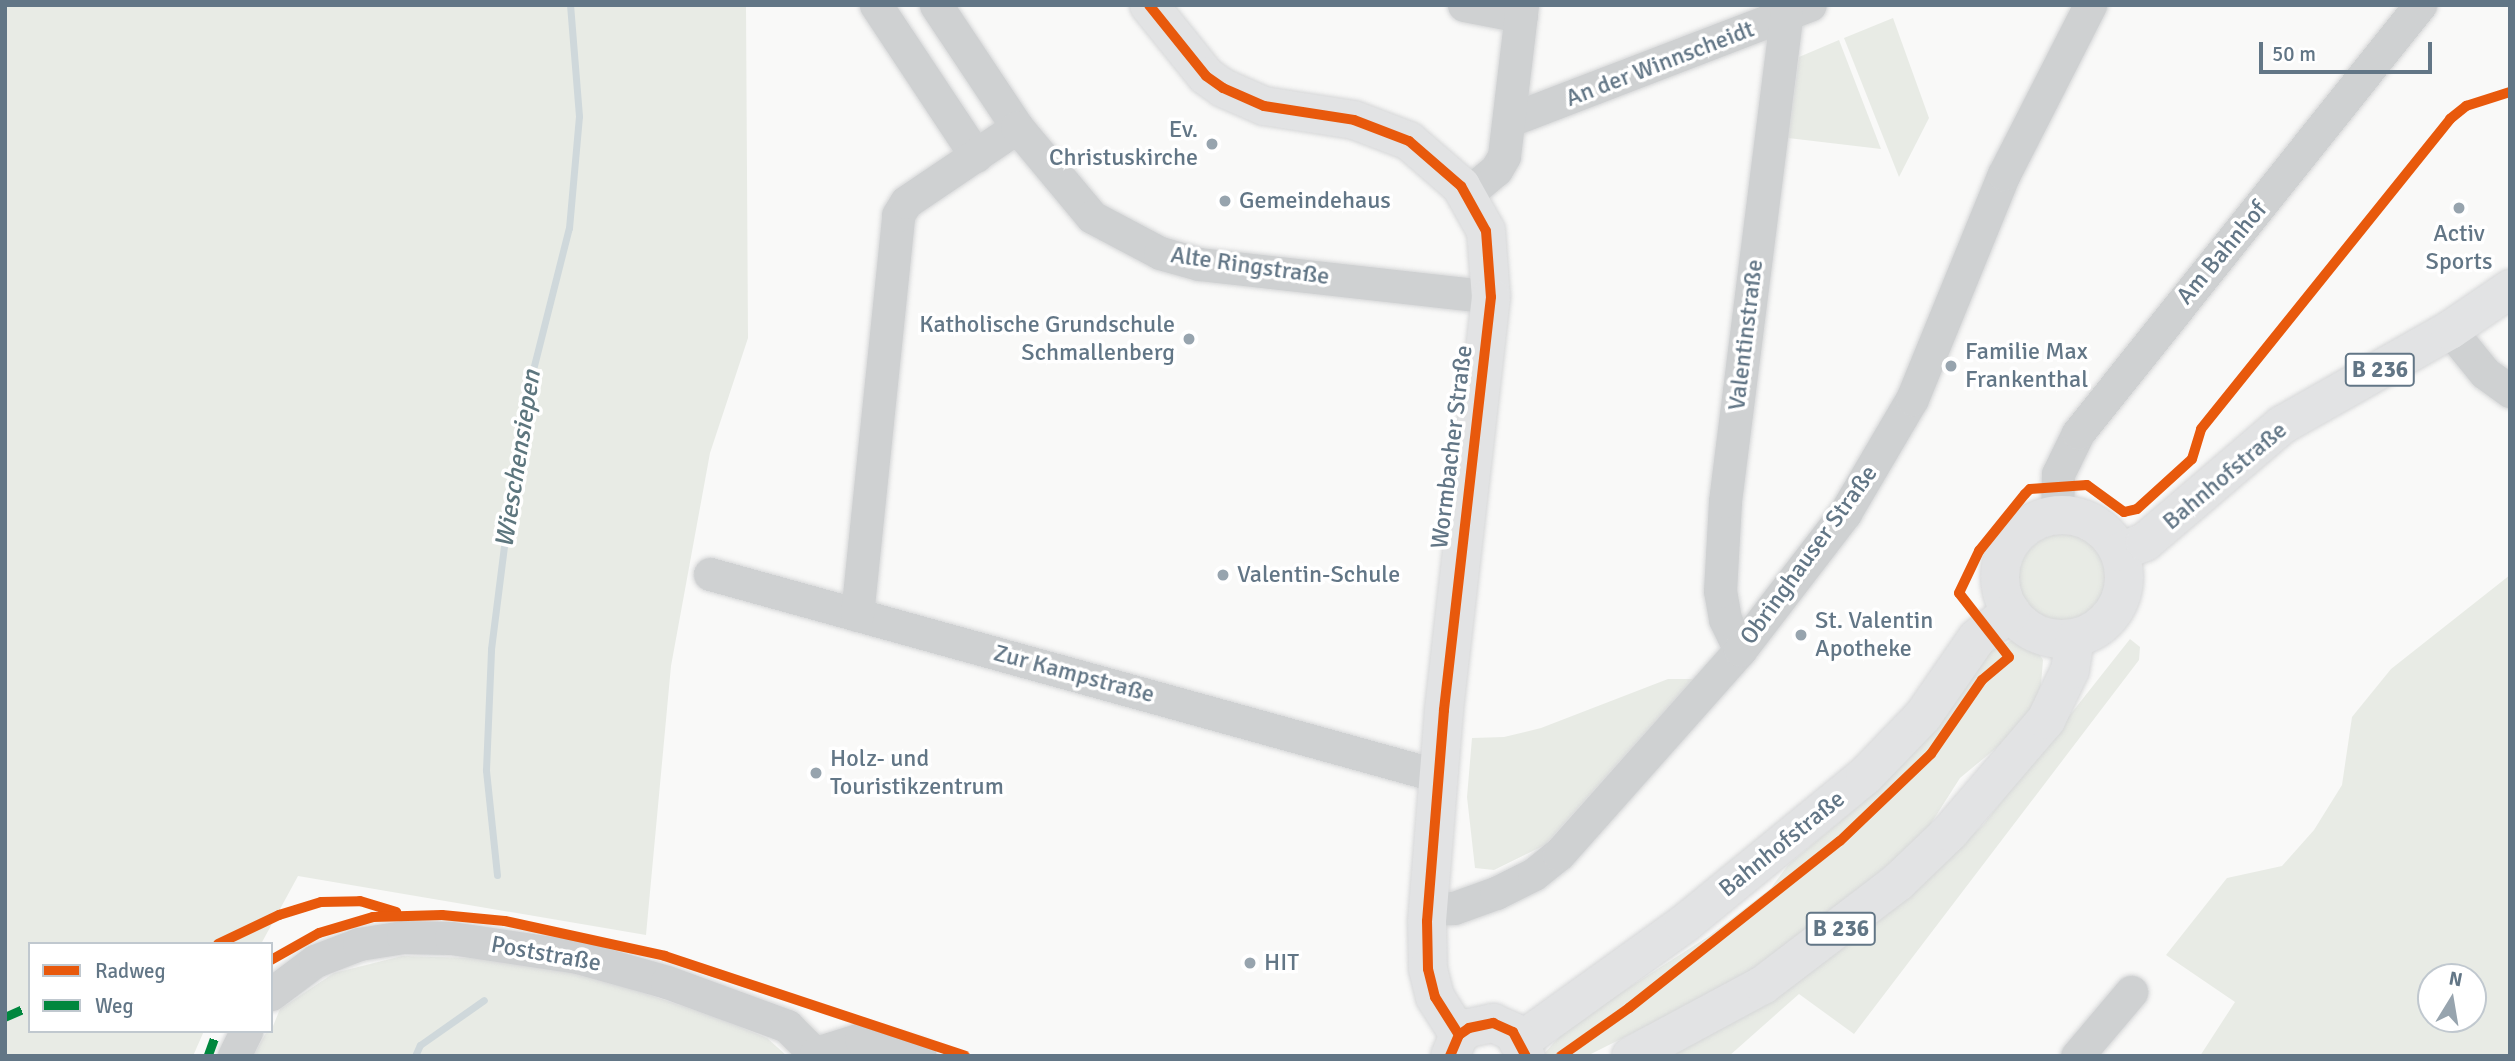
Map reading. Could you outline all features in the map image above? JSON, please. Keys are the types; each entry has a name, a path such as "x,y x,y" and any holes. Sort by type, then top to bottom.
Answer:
{"main road":[{"name":"Wormbacher Straße","path":"1149,5 1206,75 1223,88 1264,106 1382,128 1431,155 1467,194 1491,247 1491,297 1444,710 1428,909 1428,969 1438,1006 1455,1046"},
{"name":"Bahnhofstraße","path":"2119,552 2145,542 2282,425 2450,330 2510,289"},
{"path":"2057,515 2094,524 2119,552 2124,579 2118,605 2107,620 2075,638 2037,634 2011,612 2000,578 2009,544 2033,521 2057,515"},
{"name":"Bahnhofstraße","path":"1523,1049 1684,924 1865,776 1923,716 1976,638 2011,612"},
{"name":"B 236","path":"1631,1056 1763,985 1898,882 1950,832 2046,720 2070,670 2075,638"},
{"path":"1455,1046 1469,1028 1493,1023 1513,1032 1523,1049"}],"street":[{"path":"876,5 976,156"},
{"name":"Alte Ringstraße","path":"936,5 1017,127 1092,218 1160,253 1199,264 1491,297"},
{"path":"1464,5 1522,11 1510,120 1500,163 1467,194"},
{"name":"Obringhauser Straße","path":"1428,909 1454,908 1496,893 1547,865 1740,650 1845,513 1892,438 1956,298 2004,174 2090,5"},
{"name":"Am Bahnhof","path":"2057,515 2058,474 2078,433 2420,5"},
{"name":"Valentinstraße","path":"1740,650 1725,619 1720,591 1725,501 1798,11"},
{"name":"An der Winnscheidt","path":"1510,120 1798,11"},
{"path":"857,615 898,215 906,202 1017,127"},
{"path":"2450,330 2485,373 2510,391"},
{"name":"Zur Kampstraße","path":"710,574 1439,776"},
{"name":"Poststraße","path":"273,992 315,961 359,944 403,937 461,940 578,957 667,982 787,1026 817,1054 861,1039 920,1056"},
{"path":"2077,1056 2131,992"},
{"path":"234,1056 245,1033"}],"shaded area":[{"path":"5,5 746,5 748,338 710,453 671,666 646,935 298,876 262,942 28,942 28,1033 203,1033 193,1056 5,1056"},
{"path":"1893,18 1929,118 1899,177 1844,38"},
{"path":"1839,40 1881,149 1788,138 1799,57"},
{"path":"2063,534 2088,541 2100,553 2107,578 2100,603 2088,615 2063,622 2038,615 2026,603 2019,578 2026,553 2038,541"},
{"path":"2510,575 2510,1056 2200,1056 2235,1002 2166,955 2227,878 2282,866 2314,830 2342,785 2352,717 2391,669"},
{"path":"2014,639 2035,647 2043,660 2041,685 2032,709 2007,739 1960,778 1923,836 1766,966 1587,1056 1542,1056 1569,1026 1709,936 1771,888 1788,865 1862,803 1991,651"},
{"path":"2130,639 2140,647 2139,660 1854,1034 1799,994 1729,1056 1672,1056 1918,884 1983,825"},
{"path":"1668,679 1693,679 1545,845 1494,870 1475,868 1467,797 1472,738 1504,737 1541,728"},
{"path":"402,956 473,958 589,975 713,1016 767,1038 787,1056 253,1056 266,1033 273,1033 280,1009 334,973"}],"waterway":[{"name":"Wieschensiepen","path":"497,875 486,770 491,649 520,421 569,228 579,116 570,5"},
{"name":"Wieschensiepen","path":"415,1056 420,1045 484,1000"}],"marked path":[{"path":"5,1017 28,1007"},
{"path":"208,1056 216,1033"}],"cycle path":[{"path":"1149,5 1206,76 1223,88 1264,106 1354,120 1409,141 1461,186 1486,231 1491,297 1444,710 1427,921 1428,969 1435,997 1459,1035"},
{"path":"1561,1056 1629,1008 1840,841 1931,754 1982,680 2009,657 1959,593 1979,551 2025,494 2030,489 2087,485 2124,512 2137,509 2192,459 2201,429 2450,119 2466,106 2510,92"},
{"path":"222,942 279,915 321,902 360,901 396,912"},
{"path":"273,959 319,933 373,917 442,915 505,921 665,956 965,1056"},
{"path":"1450,1056 1459,1035 1469,1028 1493,1023 1513,1032 1526,1056"}],"place":[{"name":"Ev. Christuskirche","path":"1212,144"},
{"name":"Gemeindehaus","path":"1225,201"},
{"name":"Activ Sports","path":"2459,208"},
{"name":"Katholische Grundschule Schmallenberg","path":"1189,339"},
{"name":"Familie Max Frankenthal","path":"1951,366"},
{"name":"Valentin-Schule","path":"1223,575"},
{"name":"St. Valentin Apotheke","path":"1801,635"},
{"name":"Holz- und Touristikzentrum","path":"816,773"},
{"name":"HIT","path":"1250,963"}]}
